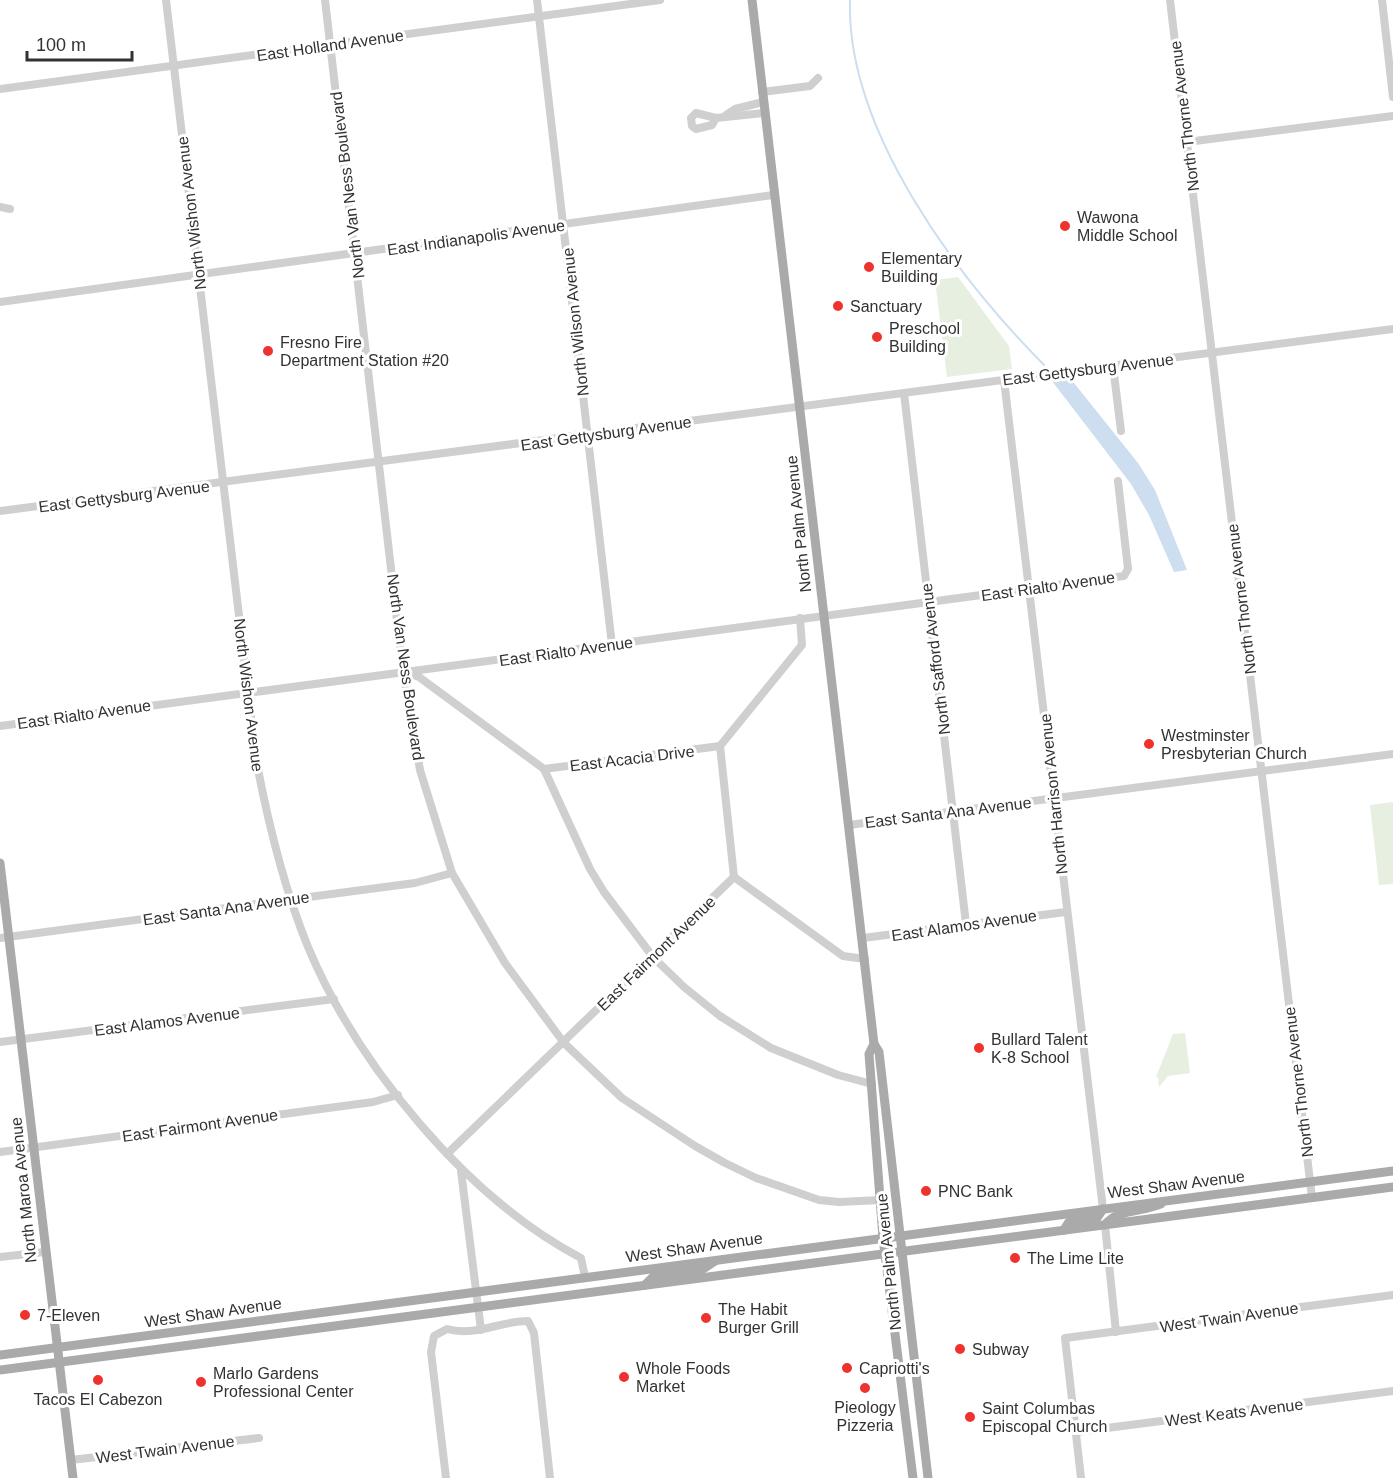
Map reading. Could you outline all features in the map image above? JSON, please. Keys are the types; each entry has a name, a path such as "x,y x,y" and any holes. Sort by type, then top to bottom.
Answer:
{"main road":[{"name":"North Palm Avenue","path":"752,0 874,1044 879,1052 927,1478"},
{"name":"North Maroa Avenue","path":"0,863 5,937 35,1147 45,1251 73,1478"},
{"name":"North Palm Avenue","path":"874,1044 869,1054 883,1238 914,1478"},
{"name":"West Shaw Avenue","path":"0,1355 1393,1171"},
{"name":"West Shaw Avenue","path":"0,1370 1393,1187"},
{"path":"1105,1225 1113,1216 1142,1212 1172,1200"},
{"path":"1064,1230 1069,1222 1097,1218 1103,1209"},
{"path":"645,1285 654,1276 703,1269 717,1260"}],"street":[{"name":"North Wishon Avenue","path":"166,0 248,692 266,812 291,899 309,947 334,999 361,1046 398,1095 461,1171 532,1230 581,1258 585,1277"},
{"name":"North Van Ness Boulevard","path":"325,0 381,463 403,672 420,770 452,873 506,963 564,1043 622,1098 695,1146 766,1182 819,1200 839,1202 881,1200"},
{"name":"North Wilson Avenue","path":"537,0 565,223 612,645"},
{"name":"East Holland Avenue","path":"0,89 660,0"},
{"name":"North Thorne Avenue","path":"1170,0 1312,1198"},
{"path":"1382,0 1393,97"},
{"path":"764,113 720,116 763,97 810,86 818,78"},
{"path":"1186,142 1393,116"},
{"name":"East Indianapolis Avenue","path":"0,302 773,195"},
{"path":"0,207 10,209"},
{"name":"East Gettysburg Avenue","path":"0,511 223,484 1393,329"},
{"path":"1113,366 1121,431"},
{"name":"North Harrison Avenue","path":"1004,380 1103,1209"},
{"name":"North Safford Avenue","path":"904,393 966,924"},
{"name":"East Rialto Avenue","path":"0,726 1124,576 1128,569 1118,481"},
{"path":"800,618 802,645 720,746 735,877 843,956 865,960"},
{"path":"403,672 419,677 544,769 590,868 653,957 720,1016 758,1041 838,1075 872,1084"},
{"name":"East Acacia Drive","path":"544,769 720,746"},
{"name":"East Santa Ana Avenue","path":"849,825 1393,754"},
{"name":"East Santa Ana Avenue","path":"5,937 415,883 452,873"},
{"name":"East Fairmont Avenue","path":"447,1154 735,877"},
{"name":"East Alamos Avenue","path":"863,938 1066,912"},
{"name":"East Alamos Avenue","path":"0,1042 334,999"},
{"name":"East Fairmont Avenue","path":"0,1152 373,1102 398,1095"},
{"path":"461,1171 481,1330"},
{"path":"1105,1225 1116,1332"},
{"path":"0,1257 45,1251"},
{"name":"West Twain Avenue","path":"1076,1432 1065,1338 1393,1295"},
{"path":"446,1478 431,1352 435,1336 447,1329 462,1333 513,1321 528,1321 534,1333 550,1478"},
{"name":"West Keats Avenue","path":"1076,1432 1393,1391"},
{"path":"1076,1432 1081,1478"},
{"name":"West Twain Avenue","path":"71,1460 259,1438"}],"green space":[{"path":"958,277 1009,346 1012,369 947,377 935,280"},
{"path":"1393,802 1393,884 1379,885 1370,805"},
{"path":"1185,1033 1190,1073 1168,1076 1159,1087 1158,1077 1156,1077 1173,1034"}],"water":[{"path":"1070,378 1138,463 1155,490 1187,570 1174,572 1149,515 1131,484 1052,381"}],"waterway":[{"path":"850,0 854,49 866,100 887,149 913,198 943,245 976,289 1044,365"}],"place":[{"name":"Wawona Middle School","path":"1065,226"},
{"name":"Elementary Building","path":"869,267"},
{"name":"Sanctuary","path":"838,306"},
{"name":"Preschool Building","path":"877,337"},
{"name":"Fresno Fire Department Station #20","path":"268,351"},
{"name":"Westminster Presbyterian Church","path":"1149,744"},
{"name":"Bullard Talent K-8 School","path":"979,1048"},
{"name":"PNC Bank","path":"926,1191"},
{"name":"The Lime Lite","path":"1015,1258"},
{"name":"7-Eleven","path":"25,1315"},
{"name":"The Habit Burger Grill","path":"706,1318"},
{"name":"Subway","path":"960,1349"},
{"name":"Capriotti's","path":"847,1368"},
{"name":"Whole Foods Market","path":"624,1377"},
{"name":"Tacos El Cabezon","path":"98,1380"},
{"name":"Marlo Gardens Professional Center","path":"201,1382"},
{"name":"Pieology Pizzeria","path":"865,1388"},
{"name":"Saint Columbas Episcopal Church","path":"970,1417"}]}
